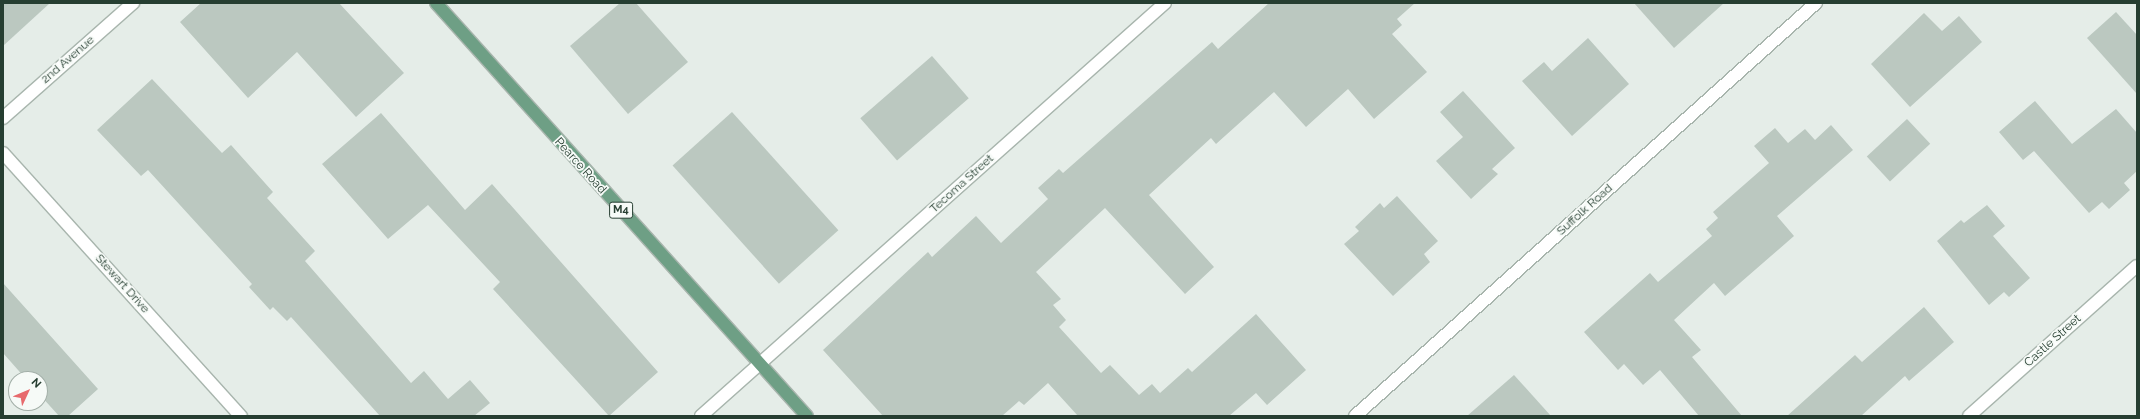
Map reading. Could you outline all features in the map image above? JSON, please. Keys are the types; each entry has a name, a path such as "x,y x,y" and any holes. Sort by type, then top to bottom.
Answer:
{"main road":[{"name":"Pearce Road","path":"436,3 807,416"}],"street":[{"name":"2nd Avenue","path":"3,118 133,3"},
{"name":"Tecoma Street","path":"702,416 1165,3"},
{"name":"Suffolk Road","path":"1355,416 1816,3"},
{"name":"Stewart Drive","path":"3,152 241,416"},
{"name":"Castle Street","path":"1969,416 2137,266"}],"building":[{"path":"3,3 50,3 3,46"},
{"path":"201,3 339,3 404,73 356,117 297,52 248,98 180,22"},
{"path":"620,3 636,3 688,62 628,114 570,46"},
{"path":"1269,3 1415,3 1397,19 1402,25 1392,34 1427,72 1374,119 1348,89 1306,127 1274,92 1216,144 1211,138 1149,195 1214,267 1185,294 1105,208 1036,272 1061,299 1053,305 1066,320 1059,327 1101,373 1110,365 1139,395 1152,384 1160,393 1188,368 1192,372 1256,314 1306,370 1267,405 1256,393 1229,416 1078,416 1048,383 1024,405 1019,401 1002,416 883,416 823,350 928,252 932,257 976,216 1001,243 1048,199 1038,188 1059,169 1063,173 1212,42 1218,49"},
{"path":"1634,3 1724,3 1674,48"},
{"path":"2116,12 2137,35 2137,94 2087,38"},
{"path":"1924,13 1942,31 1959,16 1982,42 1910,107 1871,64"},
{"path":"1588,38 1629,84 1572,136 1522,81 1544,62 1552,71"},
{"path":"932,56 969,98 897,161 860,118"},
{"path":"152,79 222,153 231,145 273,192 267,198 315,251 305,261 411,383 424,371 448,399 470,380 490,403 474,416 380,416 291,317 287,321 273,307 270,310 249,287 252,284 148,170 141,176 97,130"},
{"path":"1463,91 1515,148 1492,169 1498,174 1471,199 1436,161 1463,137 1440,112"},
{"path":"2035,101 2072,144 2116,109 2137,133 2137,171 2124,183 2130,190 2109,209 2102,202 2089,213 2034,151 2023,160 1999,132"},
{"path":"732,112 838,230 779,284 673,166"},
{"path":"381,113 465,210 492,184 658,372 609,416 493,289 500,282 428,205 388,239 322,164"},
{"path":"1907,119 1930,144 1890,181 1867,157"},
{"path":"1831,125 1853,150 1777,216 1794,236 1725,296 1714,283 1674,320 1701,350 1692,357 1742,416 1699,416 1660,370 1643,385 1624,364 1618,370 1584,332 1650,273 1658,282 1712,236 1706,229 1718,218 1713,212 1769,163 1754,146 1775,128 1788,143 1805,129 1815,140"},
{"path":"1397,196 1438,241 1424,254 1430,262 1393,296 1344,244 1359,231 1355,227 1380,203 1384,208"},
{"path":"1987,205 2005,226 1993,236 2030,278 2009,297 2004,292 1989,305 1937,241 1961,220 1964,223"},
{"path":"3,283 98,389 68,416 59,416 48,404 48,371 19,371 3,353"},
{"path":"1924,307 1954,342 1909,381 1905,376 1861,416 1787,416 1855,355 1862,362"},
{"path":"1514,375 1551,416 1467,416"}]}
